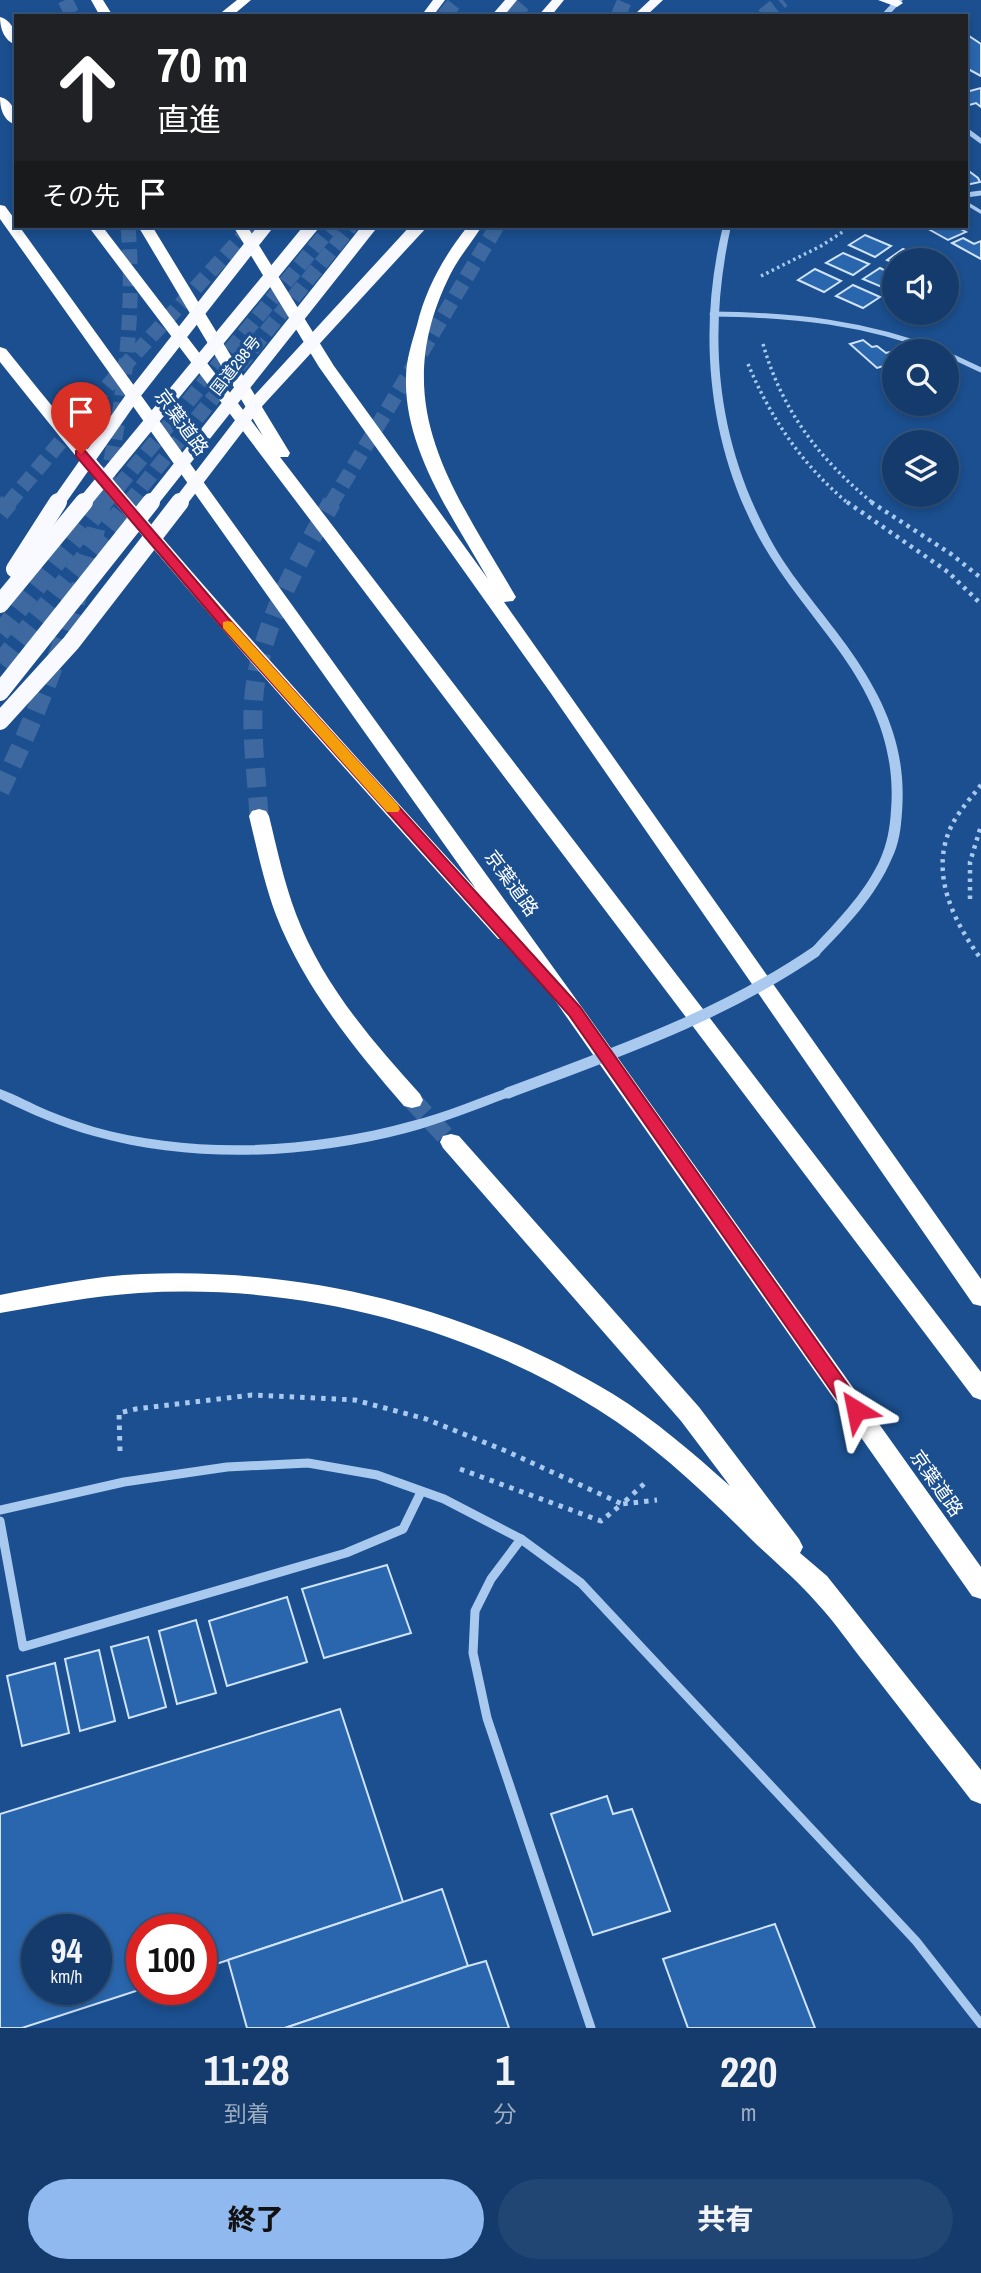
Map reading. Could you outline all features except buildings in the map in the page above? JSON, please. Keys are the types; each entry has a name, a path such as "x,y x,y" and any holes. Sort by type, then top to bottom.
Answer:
{"highway":[{"path":"226,14 245,0"},
{"path":"499,14 511,0"},
{"path":"546,14 558,0"},
{"path":"641,14 657,0"},
{"path":"0,21 14,38"},
{"path":"0,101 14,118"},
{"name":"京葉道路","path":"0,209 574,1011 981,1588"},
{"path":"97,228 981,1390"},
{"path":"146,228 337,544"},
{"path":"241,228 327,367 557,688 981,1297"},
{"path":"0,594 46,518 119,412 264,228"},
{"name":"国道298号","path":"0,604 310,228"},
{"name":"国道298号","path":"0,692 368,228"},
{"path":"0,721 71,643 258,401 417,228"},
{"path":"474,228 436,286 427,312 414,382 418,408 426,439 458,513 557,688"},
{"path":"0,352 81,454 223,621 574,1011"},
{"path":"259,816 292,929 323,984 368,1051 412,1100"},
{"path":"451,1142 690,1414 825,1594 981,1791"},
{"path":"0,1304 74,1290 173,1284 272,1288 362,1301 441,1323 524,1355 608,1403 690,1466 825,1594"}],"street":[{"path":"0,1094 64,1122 126,1138 183,1147 248,1152 335,1142 402,1129 508,1093 724,1009 778,979 815,952 846,919 866,891 892,845 898,798 894,746 876,698 843,648 797,589 760,529 733,464 720,406 712,314 715,279 727,228"},
{"path":"712,314 827,318 866,326 904,339"},
{"path":"959,360 981,370"},
{"path":"0,1510 124,1482 227,1467 308,1463 377,1475 444,1499 521,1539 590,1593 852,1870 916,1941 981,2024"},
{"path":"0,1521 23,1647 346,1553 403,1529 421,1492"},
{"path":"521,1539 491,1579 475,1611 473,1653 487,1718 591,2028"}],"path":[{"path":"761,276 821,246 844,231"},
{"path":"739,314 747,360 755,382 769,411 806,462 851,505 939,565 960,581 981,604"},
{"path":"761,339 765,358 787,407 827,461 867,498 981,578"},
{"path":"981,785 950,830 943,855 944,881 950,909 964,937 981,959"},
{"path":"970,899 970,859 981,826"},
{"path":"120,1451 119,1413 136,1409 252,1395 355,1400 426,1419 529,1461 622,1504 657,1500"},
{"path":"449,1465 601,1521 644,1484"}],"tunnel":[{"path":"65,0 72,14"},
{"path":"446,14 457,0"},
{"path":"515,14 527,0"},
{"path":"619,14 625,0"},
{"path":"766,14 783,0"},
{"path":"125,365 130,296 128,228"},
{"path":"125,365 250,228"},
{"path":"104,504 330,228"},
{"path":"128,504 349,228"},
{"path":"331,504 496,228"},
{"path":"8,504 125,365"},
{"path":"102,504 116,435 125,365"},
{"path":"0,513 9,502"},
{"path":"101,507 102,502"},
{"path":"101,507 105,502"},
{"path":"90,550 129,502"},
{"path":"259,816 253,709 261,654 280,601 332,502"},
{"path":"0,633 101,507"},
{"path":"90,550 101,507"},
{"path":"0,663 90,550"},
{"path":"0,791 60,650 90,550"},
{"path":"412,1100 451,1142"}],"slow traffic":[{"path":"228,625 392,809"}],"route":[{"path":"81,454 223,621 574,1011 856,1410"}]}
